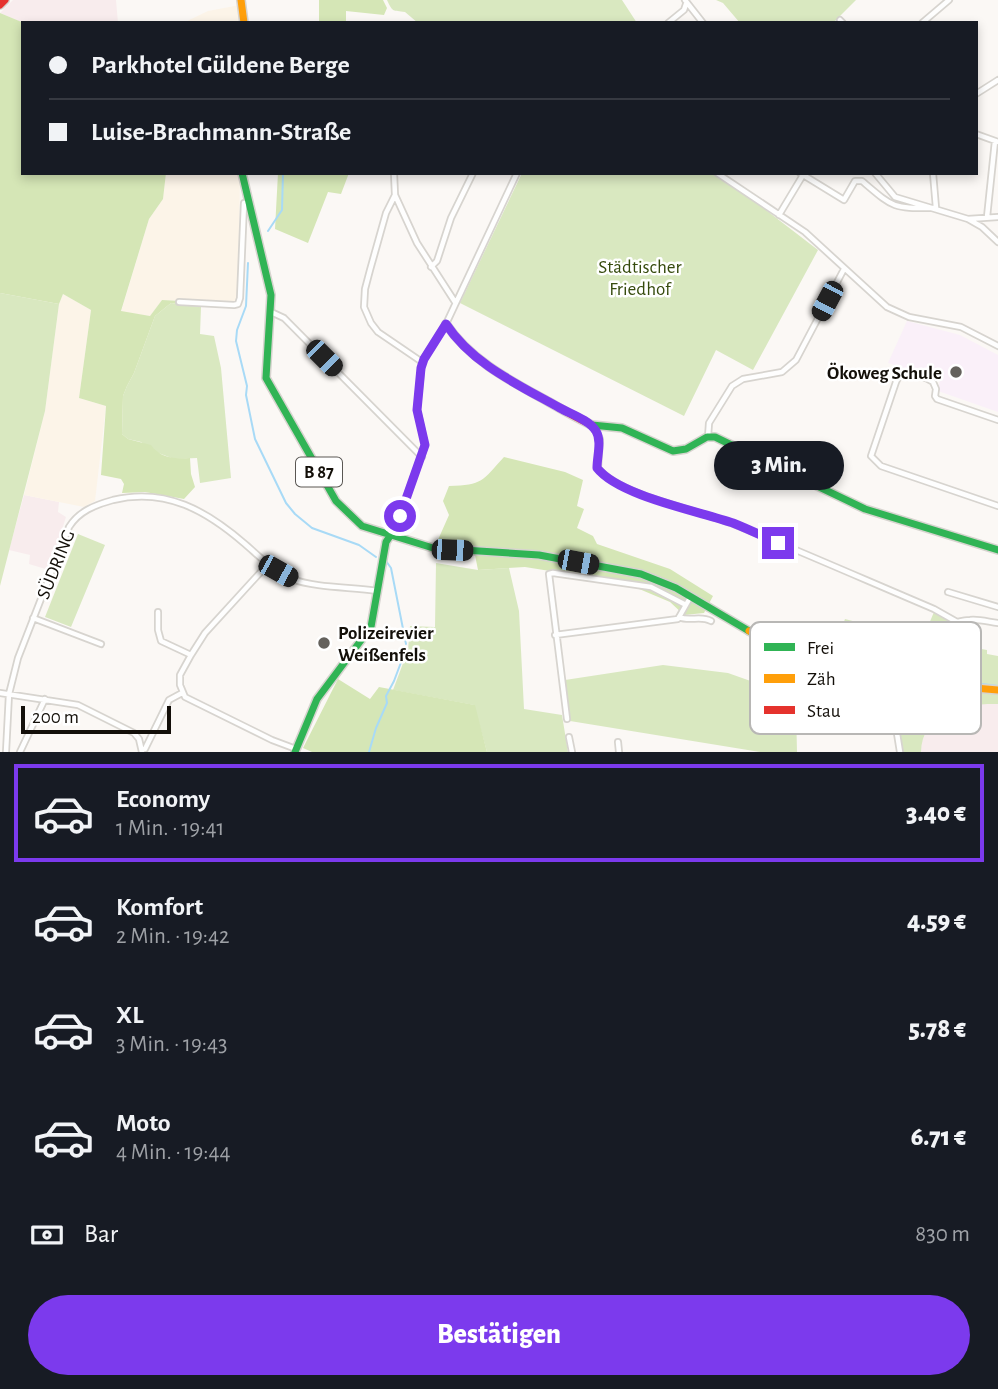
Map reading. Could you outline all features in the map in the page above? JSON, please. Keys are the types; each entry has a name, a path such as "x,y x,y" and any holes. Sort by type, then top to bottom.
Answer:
{"main road":[{"path":"0,5 5,0"},
{"path":"241,0 244,21"},
{"name":"B 87","path":"242,175 268,282 271,312 265,369 267,381 336,501 362,526 436,548 539,555 641,574 691,596 750,630"},
{"path":"446,324 456,339 477,359 591,425 622,428 673,451 686,449 708,437 715,437 866,509 998,550"},
{"path":"296,751 317,699 372,627 386,542 390,536"}],"street":[{"path":"924,21 949,0"},
{"path":"670,21 684,10 685,1"},
{"path":"685,1 701,21"},
{"path":"978,93 998,80"},
{"path":"978,135 996,141 987,217"},
{"path":"394,175 395,195 417,243 455,302"},
{"path":"431,267 437,261 451,218 471,175"},
{"path":"390,536 396,527 425,445 417,401 422,362 446,324 516,175"},
{"path":"719,175 805,232 887,307 897,313 961,327 998,346"},
{"path":"779,215 801,175"},
{"path":"804,175 844,200 855,181 862,181 891,206 936,208"},
{"path":"877,175 895,197 968,219 982,227 998,242"},
{"path":"933,175 936,208"},
{"path":"395,195 386,213 371,265 364,307 378,331 422,362"},
{"path":"179,302 238,304 244,203 248,203"},
{"path":"968,219 998,217"},
{"path":"708,437 709,423 732,386 743,379 782,372 796,360 844,269"},
{"path":"271,312 284,318 422,457"},
{"path":"998,419 937,399 933,382 925,377 904,374 898,378 871,456 881,466 998,506"},
{"path":"591,425 600,439"},
{"path":"610,428 600,439 597,468 613,482 647,496 733,523 957,622 971,620 998,624"},
{"name":"SÜDRING","path":"6,752 9,694 18,658 69,527 75,517 94,506 115,500 151,498 190,506 206,513 230,530 268,564 293,580 377,591"},
{"path":"268,564 205,633 180,675 182,693 185,697 296,751"},
{"path":"567,719 549,577 553,573 650,587 686,604"},
{"path":"948,592 998,607"},
{"path":"679,617 691,596"},
{"path":"158,612 158,630 162,641 191,655"},
{"path":"555,635 679,617 705,618 711,621"},
{"name":"SÜDRING","path":"33,618 101,644"},
{"path":"144,750 169,700 182,693"},
{"path":"0,694 78,705 134,733 144,750"},
{"path":"20,752 45,699"},
{"path":"896,734 900,752"},
{"path":"569,737 572,752"},
{"path":"618,742 619,752"}],"shaded area":[{"path":"13,0 116,0 118,21 21,22 0,13"},
{"path":"240,5 242,21 187,21 208,11"},
{"path":"166,175 240,175 237,300 234,303 162,300 150,316 121,312 149,219 163,199"},
{"path":"63,294 91,310 79,398 106,406 95,501 84,507 24,495 45,411 59,304"},
{"name":"Ökoweg Schule","path":"907,321 960,335 998,355 998,412 938,391 940,380 888,363"},
{"path":"24,495 59,502 58,512 66,517 49,570 29,564 30,555 9,550"},
{"path":"981,703 998,704 998,752 921,752 925,734 981,734"}],"green space":[{"path":"319,0 383,0 387,8 384,15 346,11 346,21 319,21"},
{"path":"387,0 622,0 636,21 416,21 405,12 392,9"},
{"path":"716,0 856,0 835,21 738,21 723,3"},
{"path":"0,13 21,22 21,175 166,175 163,199 149,219 121,311 150,316 162,300 201,302 201,307 171,303 155,316 123,396 122,434 128,439 151,445 163,455 190,458 195,487 184,499 145,492 122,493 124,484 121,479 101,475 106,406 79,398 91,310 63,294 59,304 0,293"},
{"path":"278,175 348,175 341,194 328,192 308,243 275,229"},
{"name":"Städtischer Friedhof","path":"521,175 721,175 818,250 753,370 716,350 684,416 460,303"},
{"path":"0,293 59,304 45,411 0,586"},
{"path":"171,303 201,307 200,334 214,336 221,368 231,478 200,483 197,458 174,459 122,434 123,396 155,316"},
{"path":"504,457 565,472 583,480 577,506 584,509 577,528 593,536 597,544 670,569 713,596 704,613 684,615 670,602 625,583 525,567 478,570 473,545 437,542 449,515 443,501 449,486 476,483 491,472"},
{"path":"78,534 105,545 71,627 45,617"},
{"path":"436,563 478,570 509,568 519,611 524,709 562,715 568,752 487,752 474,705 393,690 408,650 410,626 435,627"},
{"path":"934,612 950,621 977,617 976,622 930,622"},
{"path":"981,649 987,650 987,654 998,656 998,704 981,704"},
{"path":"663,665 728,673 750,681 750,734 797,734 797,752 760,752 570,721 565,680"},
{"path":"338,679 370,699 379,687 475,705 487,752 312,752 303,748"},
{"path":"896,734 925,734 921,752 899,752"}],"waterway":[{"path":"268,231 282,210 283,175"},
{"path":"248,263 246,306 236,341 247,386 246,395 255,439 286,503 295,514 312,528 359,545 376,557"},
{"path":"386,561 391,568 406,644"},
{"path":"369,752 387,703 386,696 406,649"},
{"path":"981,684 998,686"}],"traffic: fast":[{"path":"242,175 271,295 266,378 336,501 362,526 433,548 539,555 641,574 676,588 749,631"},
{"path":"592,425 622,428 673,451 686,449 707,437 715,437 865,509 998,550"},
{"path":"295,752 317,699 371,627 386,542 390,536"}],"traffic: slow":[{"path":"241,0 244,21"},
{"path":"981,688 998,690"}],"traffic: jam":[{"path":"0,5 5,0"},
{"path":"446,324 467,349 493,369 592,425"}],"place":[{"name":"Ökoweg Schule","path":"956,372"},
{"name":"Polizeirevier Weißenfels","path":"324,643"}],"route":[{"path":"400,516 425,445 417,410 421,368 446,324 456,339 477,359 591,425 600,439 597,468 613,482 647,496 733,523 778,543"}]}
